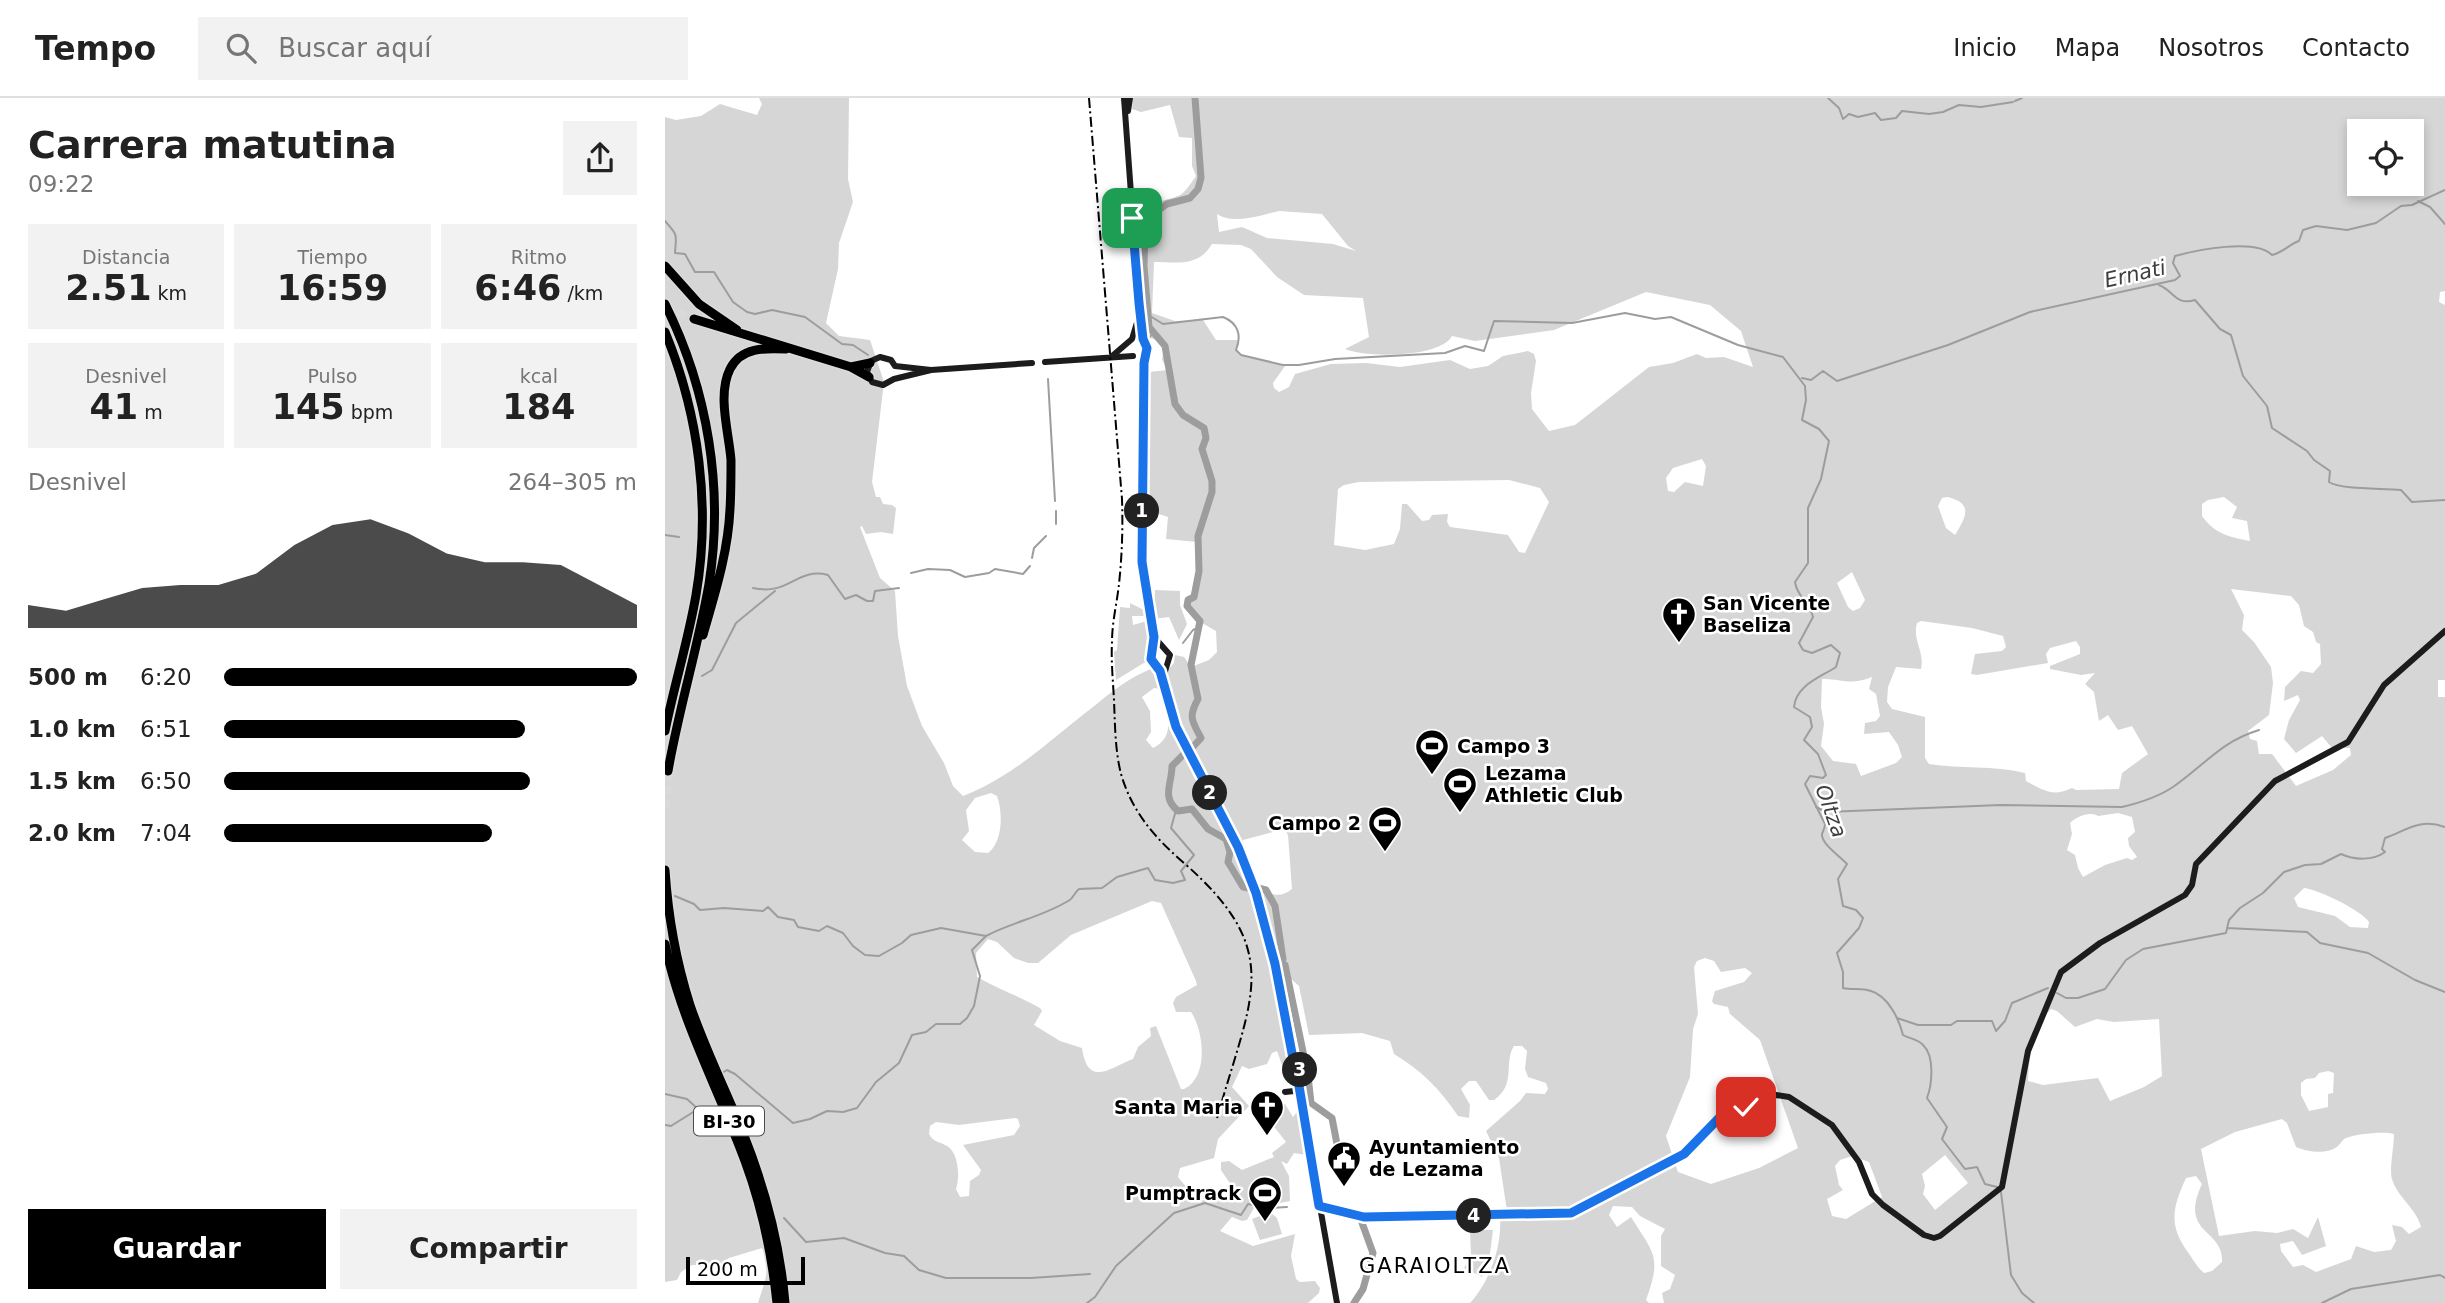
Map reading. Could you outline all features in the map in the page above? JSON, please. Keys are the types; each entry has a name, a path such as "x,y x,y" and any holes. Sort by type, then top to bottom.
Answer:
{"highway":[{"path":"665,266 699,304 750,338"},
{"path":"665,304 688,359 703,410 712,472 714,527 705,604 670,733"},
{"path":"694,319 851,367 869,377"},
{"path":"665,332 685,390 695,434 702,527 692,614 670,733 668,771"},
{"path":"670,733 717,593 728,535 731,482 726,379 732,365 745,353 760,349 786,349"},
{"path":"851,367 870,363"},
{"name":"BI-30","path":"665,870 671,923 685,986 700,1032 762,1185 778,1247 785,1303"},
{"name":"BI-30","path":"665,944 692,1035 751,1178 769,1249 777,1303"}],"street":[{"path":"1124,98 1139,303 1143,339 1147,344 1142,562 1153,631 1151,659 1163,684 1176,727 1238,847 1259,901 1275,964 1295,1069 1301,1073 1298,1080 1300,1095 1337,1303"},
{"path":"1126,141 1130,98"},
{"path":"1139,303 1137,324 1129,352 1135,356 1144,385"},
{"path":"1108,358 1130,341 1143,339"},
{"path":"1045,362 1145,353"},
{"path":"931,370 895,366 884,357 876,358 870,363 869,377 880,385 887,385 894,379 931,370 1032,363"},
{"path":"894,379 895,366"},
{"path":"1153,631 1158,644 1170,653 1163,684"},
{"path":"1319,1206 1364,1217 1571,1213 1684,1154 1722,1115 1743,1109 1757,1098 1768,1095 1789,1097 1832,1125 1859,1162 1877,1200 1929,1237 1940,1236 2002,1186 2028,1051 2061,972 2100,943 2185,895 2192,885 2196,864 2275,781 2348,743 2384,685 2445,631"},
{"path":"1153,651 1164,648"},
{"path":"1156,665 1165,666"},
{"path":"1285,1092 1294,1091 1300,1095"}],"shaded area":[{"path":"759,98 849,98 848,179 853,202 839,243 838,269 826,323 839,336 870,340 884,382 872,482 876,497 880,497 883,504 896,508 893,534 866,534 862,526 860,527 880,578 895,591 898,636 907,686 922,726 944,763 953,786 963,796 1015,768 1114,690 1136,676 1153,668 1164,674 1174,663 1175,655 1184,657 1191,667 1209,660 1217,652 1216,631 1195,619 1189,608 1190,596 1199,580 1197,542 1166,539 1168,517 1147,510 1149,372 1168,370 1162,360 1164,346 1160,341 1150,338 1147,332 1142,226 1155,203 1179,195 1196,176 1192,166 1192,138 1179,137 1170,105 1141,112 1132,109 1133,98 2445,98 2445,291 2440,292 2439,302 2445,305 2445,680 2438,680 2438,697 2445,697 2445,1303 1664,1303 1662,1293 1670,1289 1675,1275 1661,1266 1661,1236 1665,1229 1640,1216 1632,1207 1613,1206 1609,1215 1617,1227 1631,1217 1653,1256 1654,1274 1646,1300 1649,1303 1470,1303 1489,1274 1497,1252 1500,1217 1507,1211 1499,1158 1486,1131 1526,1093 1545,1094 1548,1089 1546,1083 1528,1077 1525,1069 1527,1051 1522,1046 1514,1046 1509,1059 1508,1080 1501,1094 1494,1100 1489,1100 1476,1081 1469,1081 1461,1089 1470,1105 1469,1118 1458,1116 1429,1081 1394,1054 1390,1041 1362,1033 1309,1035 1299,986 1290,978 1287,982 1287,994 1302,1072 1286,1076 1277,1051 1272,1053 1267,1064 1249,1069 1242,1066 1232,1087 1249,1106 1218,1139 1214,1158 1180,1168 1178,1177 1196,1199 1207,1200 1234,1195 1235,1191 1221,1170 1221,1162 1229,1161 1242,1170 1274,1157 1272,1153 1286,1142 1268,1119 1272,1112 1285,1104 1293,1117 1297,1112 1307,1155 1294,1153 1287,1164 1281,1161 1289,1176 1290,1201 1254,1208 1247,1220 1232,1217 1220,1231 1253,1246 1295,1234 1291,1256 1296,1279 1300,1282 1315,1281 1320,1288 1319,1293 1308,1303 758,1303 767,1269 762,1248 729,1258 719,1265 692,1265 681,1272 677,1280 665,1282 665,117 676,120 701,116 720,104 757,115 762,104","holes":["1279,211 1322,214 1348,246 1356,251 1333,244 1267,238 1242,227 1219,232 1217,214 1239,219","1212,244 1241,245 1251,249 1277,277 1304,295 1363,298 1369,337 1345,349 1355,352 1402,354 1433,349 1452,336 1475,341 1554,330 1646,292 1710,305 1741,331 1753,367 1724,357 1706,358 1697,354 1673,363 1649,367 1575,425 1549,431 1532,409 1531,393 1536,361 1534,354 1528,351 1503,356 1488,366 1470,369 1450,360 1400,367 1366,363 1331,364 1295,374 1289,387 1279,392 1273,383 1285,366 1239,355 1236,351 1238,340 1216,340 1203,320 1175,321 1152,313 1154,262 1194,260 1201,257","1702,459 1706,466 1703,486 1685,482 1674,492 1668,491 1666,478 1673,468","1509,480 1540,488 1549,502 1525,553 1519,552 1508,535 1450,527 1447,522 1448,514 1432,515 1429,520 1422,521 1407,504 1402,504 1400,529 1394,544 1365,550 1334,545 1338,489 1359,482","1947,497 1961,503 1965,512 1955,535 1946,528 1938,506 1942,498","2224,497 2237,507 2232,518 2247,521 2250,541 2223,534 2212,527 2202,516 2202,504","1852,572 1865,600 1860,608 1853,611 1848,607 1837,583","2231,589 2291,596 2299,605 2304,626 2313,632 2316,642 2320,644 2321,664 2313,673 2301,671 2285,687 2284,701 2298,695 2300,700 2289,720 2284,739 2296,753 2322,736 2332,748 2350,748 2351,755 2333,770 2296,786 2272,754 2259,754 2257,741 2250,739 2248,731 2269,715 2273,683 2271,667 2242,630 2244,615","1921,621 1972,628 2003,636 2006,647 2002,651 1975,654 1971,674 1977,675 2048,663 2046,654 2050,648 2076,641 2080,654 2050,666 2050,669 2081,675 2095,673 2085,684 2094,692 2099,721 2108,715 2118,730 2132,726 2148,754 2122,773 2119,789 2072,788 2059,792 2043,790 2026,781 2025,773 1929,764 1925,758 1925,717 1892,709 1887,702 1888,687 1896,667 1921,669 1917,623","1872,677 1869,689 1876,694 1880,716 1876,721 1865,723 1864,734 1889,732 1902,757 1896,763 1861,776 1856,764 1833,761 1821,746 1824,724 1821,707 1822,679 1852,682","1154,688 1161,689 1168,730 1161,743 1153,748 1146,740 1151,732 1150,711 1142,697","991,793 997,796 1000,826 993,848 988,853 975,852 962,840 969,831 966,810 975,798","2118,813 2132,817 2135,832 2128,838 2129,846 2137,857 2105,865 2083,877 2075,855 2067,850 2072,834 2070,823 2087,814 2098,816","1284,829 1288,835 1292,889 1282,894 1273,894 1265,889 1252,871 1243,840","2304,888 2329,896 2365,917 2369,922 2368,928 2350,927 2335,916 2298,907 2294,898","1152,901 1161,903 1197,985 1176,997 1173,1003 1176,1012 1191,1012 1199,1030 1201,1064 1192,1083 1181,1089 1156,1026 1150,1028 1151,1036 1138,1047 1133,1059 1109,1070 1095,1072 1085,1061 1082,1048 1060,1041 1034,1025 1042,1011 1040,1008 977,977 976,953 988,939 997,942 1014,958 1038,963 1071,935","1705,958 1714,961 1721,972 1745,968 1752,973 1744,982 1715,991 1712,1001 1714,1004 1728,1007 1730,1014 1760,1040 1798,1148 1759,1168 1711,1184 1678,1172 1666,1136 1690,1077 1693,1029 1698,1014 1694,967 1697,961","2051,1009 2075,1027 2097,1019 2114,1022 2159,1019 2162,1076 2144,1087 2110,1101 2098,1078 2043,1085 2028,1081 2033,1043 2040,1025","2328,1071 2334,1073 2333,1093 2328,1094 2328,1107 2309,1111 2301,1095 2301,1083 2315,1078 2319,1073","1015,1118 1020,1126 1014,1135 963,1145 981,1170 979,1175 970,1181 969,1196 960,1197 956,1189 958,1172 954,1154 947,1146 931,1137 930,1126 936,1122 959,1125","2282,1119 2287,1123 2296,1147 2312,1151 2334,1149 2345,1139 2356,1135 2394,1134 2392,1179 2421,1227 2409,1234 2402,1227 2392,1225 2396,1241 2391,1250 2374,1252 2356,1246 2351,1259 2316,1272 2303,1265 2293,1267 2281,1251 2280,1244 2293,1241 2302,1255 2326,1246 2318,1217 2308,1238 2293,1229 2277,1233 2255,1231 2219,1236 2201,1149 2235,1132","1945,1155 1968,1183 1935,1210 1923,1194 1925,1186 1922,1174","1852,1156 1869,1162 1882,1197 1846,1219 1832,1216 1827,1199 1843,1190 1839,1185 1835,1166 1840,1160","2196,1176 2202,1184 2195,1213 2198,1222 2221,1251 2222,1262 2212,1271 2204,1273 2181,1241 2174,1215 2186,1178"]},
{"path":"1155,590 1180,591 1180,605 1187,624 1179,640 1169,617 1154,619"},
{"path":"1130,603 1144,610 1145,616 1132,616 1133,625 1147,621 1152,647 1147,661 1116,680 1114,652 1117,650 1120,607 1130,608"},
{"name":"Pumptrack","path":"1270,1212 1277,1218 1282,1234 1260,1240 1252,1219"},
{"path":"1470,1230 1493,1230 1489,1261 1482,1277 1464,1268 1471,1255"}],"waterway":[{"path":"1192,748 1201,738 1192,719 1198,699 1191,665 1200,621 1187,606 1188,600 1194,597 1199,571 1198,536 1212,492 1212,481 1202,449 1206,438 1204,428 1183,415 1175,404 1165,346 1149,327 1144,266 1145,225 1149,217 1167,204 1190,198 1198,189 1201,178 1195,98"},
{"path":"1828,98 1839,108 1843,119 1849,114 1858,117 1875,113 1881,120 1896,118 1902,111 1929,114 1943,112 1959,105 1981,107 2013,102"},
{"path":"2015,101 2022,98"},
{"name":"Ernati","path":"1802,378 1811,380 1823,371 1837,381 1948,345 2030,312 2175,280 2180,276 2173,263 2175,256 2240,246 2264,250 2272,255 2299,241 2303,230 2316,226 2347,230 2376,223 2401,206 2412,205 2445,190"},
{"path":"2418,201 2430,207 2445,224"},
{"path":"665,221 676,236 675,253 685,254 695,272 714,272 733,302 747,312 755,314 772,310 805,317 842,344 853,345 868,355"},
{"path":"2159,285 2183,301 2195,300 2220,329 2231,335 2243,376 2267,406 2272,428 2307,451 2314,460 2330,471 2329,482 2352,488 2401,490 2412,502 2445,500"},
{"name":"Oltza","path":"1150,316 1163,324 1223,317 1237,330 1239,339 1236,350 1241,355 1283,365 1335,359 1445,353 1465,346 1484,351 1494,321 1572,323 1625,313 1655,319 1671,317 1738,345 1783,357 1805,386 1806,400 1802,420 1819,429 1829,441 1821,479 1808,508 1808,563 1795,582 1813,617 1799,643 1803,650 1812,653 1831,645 1840,653 1836,667 1804,687 1794,707 1810,717 1812,727 1804,740 1818,754 1826,775 1823,778 1810,776 1805,784 1825,824 1822,834 1825,842 1847,864 1838,879 1843,906 1856,910 1863,918 1859,928 1837,953 1843,972 1843,988 1868,990 1883,998 1896,1015 1903,1035 1919,1041 1927,1050 1931,1071 1927,1098 1947,1127 1942,1139 1965,1169 1977,1167 1985,1184 1997,1187"},
{"path":"1149,338 1153,333"},
{"path":"1048,379 1055,501"},
{"path":"1056,511 1056,524"},
{"path":"665,535 679,537"},
{"path":"1032,558 1034,548 1046,536"},
{"path":"911,573 928,569 950,570 965,577 989,573 995,569 1023,574 1030,566"},
{"path":"753,588 776,588 817,574 828,575 845,599 856,595 873,601 875,591 899,588"},
{"path":"702,676 712,670 736,623 775,591"},
{"path":"1183,643 1193,630 1200,627"},
{"path":"1816,807 1826,812 2001,805 2122,807 2167,791 2223,748 2259,730"},
{"path":"1184,754 1172,766 1170,801 1178,811 1192,809 1208,829 1226,839 1230,852 1228,862 1243,887 1249,888"},
{"path":"675,896 694,904 700,910 724,908 763,911 768,907 778,917 794,920 798,927 819,931 827,926 843,933 853,946 865,955 879,956 911,935 941,928 986,936 1058,907 1070,900 1079,889 1102,888 1117,877 1148,868 1155,880 1173,883 1185,880 1181,871 1194,855 1171,828 1176,810"},
{"path":"2057,993 2066,998 2078,998 2105,989 2126,960 2143,949 2226,933 2229,920 2240,908 2263,893 2284,872 2305,865 2321,864 2341,854 2357,858 2375,857 2385,852 2382,849 2385,838 2421,824 2445,827"},
{"path":"1258,888 1266,890 1275,906 1283,959"},
{"path":"2227,928 2307,932 2320,943 2368,953 2415,980 2445,992"},
{"path":"722,1073 727,1070 735,1074 793,1123 827,1111 843,1112 857,1108 876,1082 899,1063 912,1035 926,1032 936,1024 960,1024 967,1018 974,1006 980,976 972,950 986,936"},
{"path":"1285,965 1306,1066"},
{"path":"1897,1018 1918,1025 1992,1021 1996,1031 2005,1021 2012,1003 2048,988"},
{"path":"1308,1076 1311,1103 1332,1118 1337,1144 1347,1157 1349,1165"},
{"path":"665,1094 687,1099 698,1109 671,1126 665,1125"},
{"path":"2001,1192 2011,1275 2022,1293 2034,1303"},
{"path":"1087,1303 1095,1297 1116,1266 1174,1213 1205,1203 1241,1215 1248,1204 1270,1208 1287,1207"},
{"path":"784,1218 806,1242 844,1238 885,1253 904,1256 919,1270 946,1278 1031,1278 1090,1274"},
{"path":"1354,1303 1363,1289 1373,1253 1361,1220"},
{"path":"2322,1303 2351,1289 2440,1275 2445,1278"}],"tunnel":[{"path":"665,308 694,319"},
{"path":"665,808 668,771"}],"railway":[{"path":"1089,98 1122,499 1121,563 1112,649 1118,756 1121,774 1138,812 1163,844 1215,893 1235,921 1247,947 1251,973 1250,1000 1222,1101"},
{"path":"1217,1118 1219,1113"}],"place":[{"name":"San Vicente Baseliza","path":"1679,644"},
{"name":"Campo 3","path":"1432,776"},
{"name":"Lezama Athletic Club","path":"1460,814"},
{"name":"Campo 2","path":"1385,853"},
{"name":"Santa Maria","path":"1267,1137"},
{"name":"Ayuntamiento de Lezama","path":"1344,1188"},
{"name":"Pumptrack","path":"1265,1223"}],"district":[{"name":"GARAIOLTZA","path":"1435,1266"}],"route":[{"path":"1132,218 1143,339 1147,344 1144,363 1142,562 1154,637 1151,659 1160,671 1176,727 1238,847 1263,917 1295,1069 1299,1069 1301,1073 1298,1080 1319,1206 1351,1216 1364,1217 1525,1216 1571,1213 1684,1154 1722,1115 1746,1107"}]}
